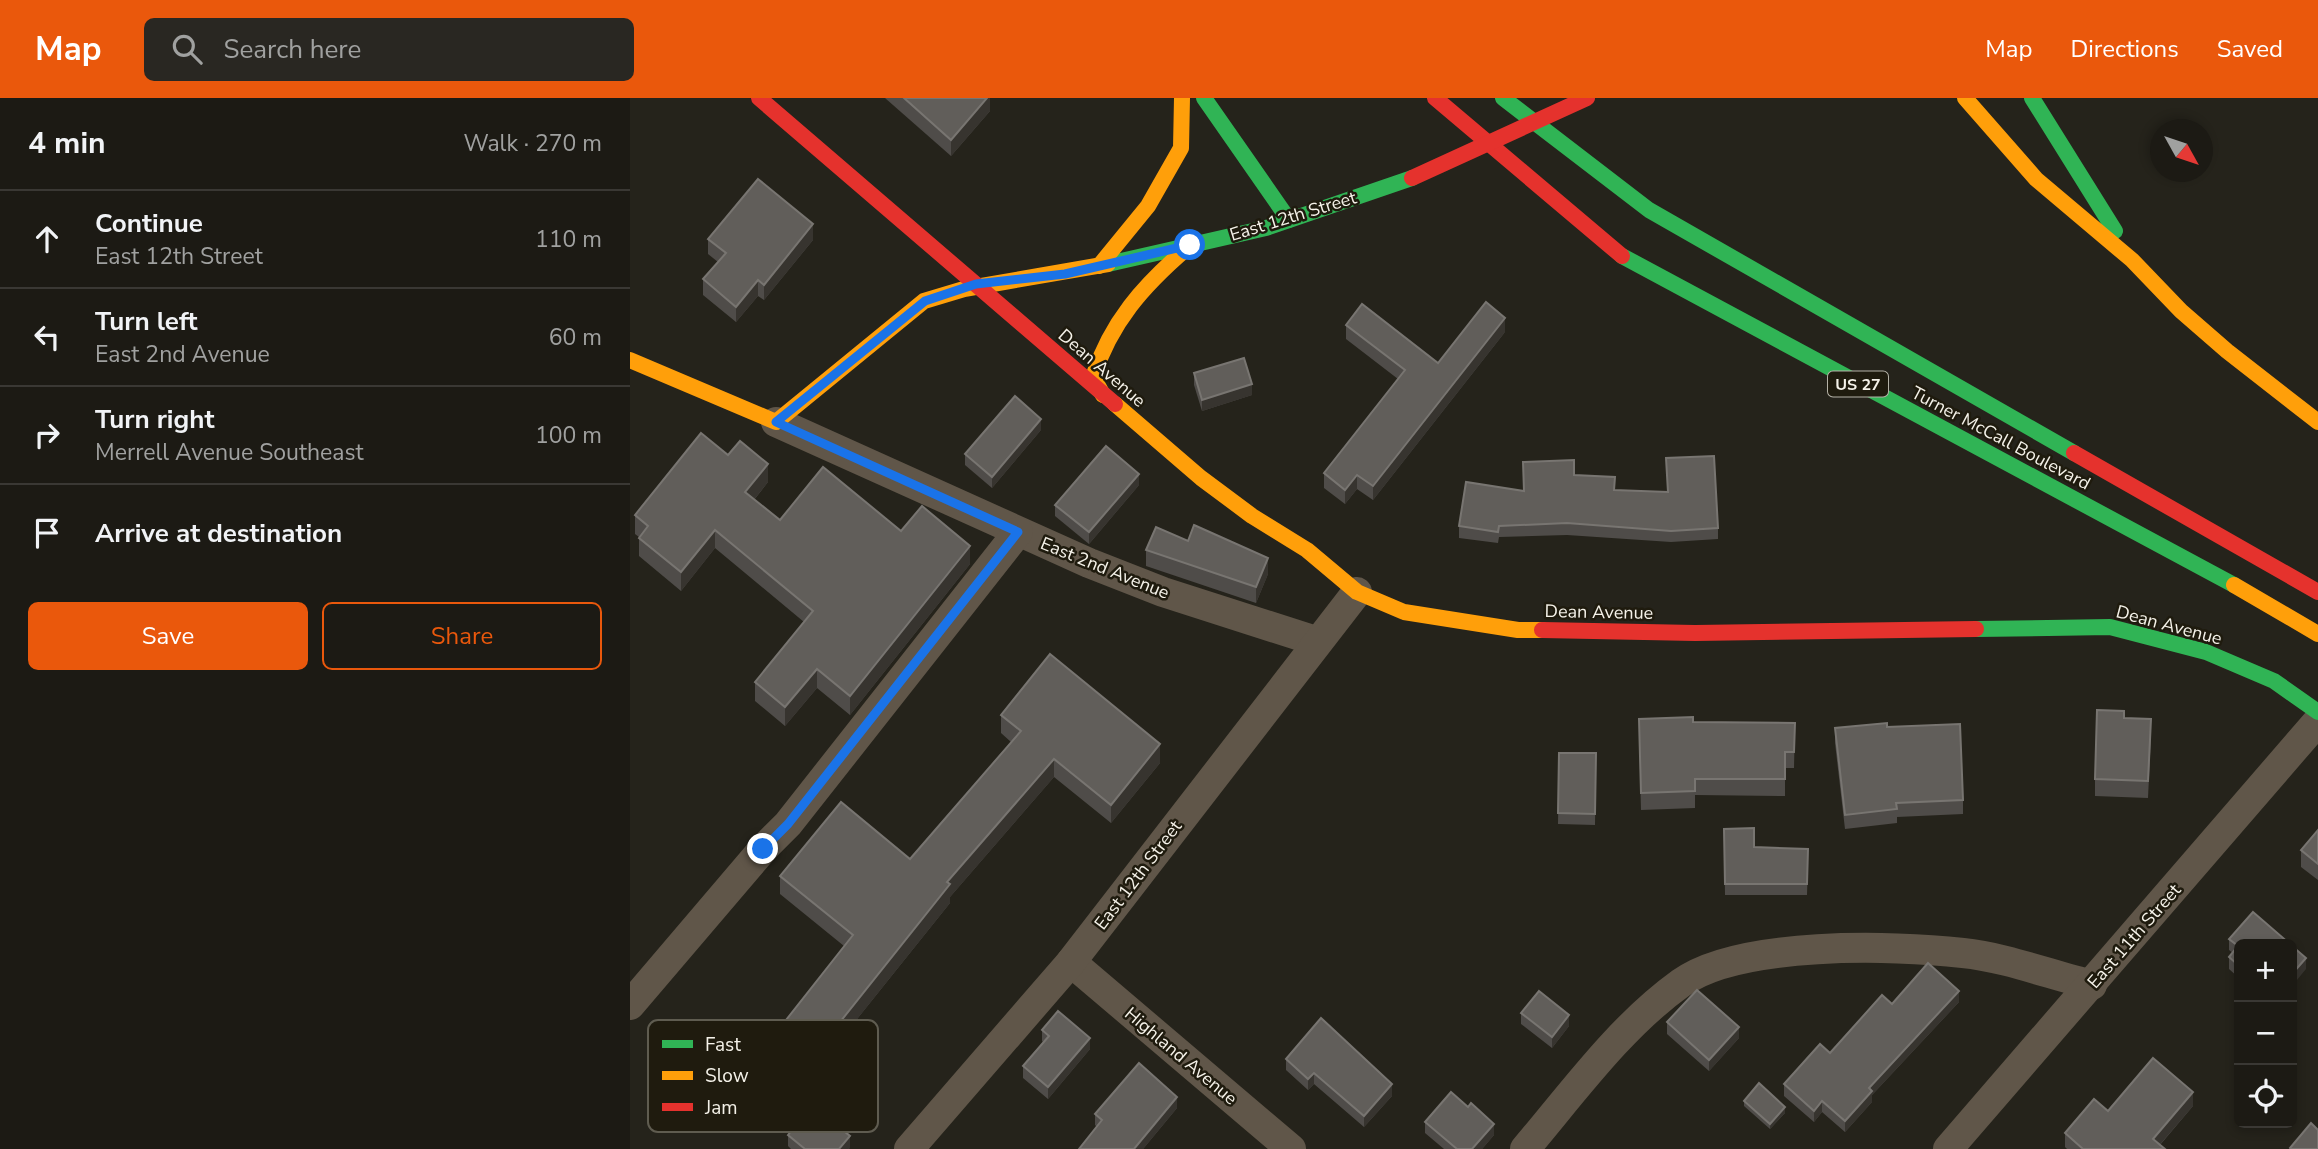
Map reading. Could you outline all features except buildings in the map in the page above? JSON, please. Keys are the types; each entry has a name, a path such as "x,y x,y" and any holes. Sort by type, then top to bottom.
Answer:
{"main road":[{"name":"Dean Avenue","path":"759,98 1201,478 1252,516 1307,550 1357,592 1404,612 1518,630 1695,633 2110,627 2206,652 2274,681 2318,712"},
{"path":"1098,266 1148,205 1181,148 1182,98"},
{"path":"1204,98 1289,220"},
{"name":"Turner McCall Boulevard","path":"1435,98 1625,258 2194,562 2318,634"},
{"name":"East 12th Street","path":"776,422 925,301 976,284 1065,274 1289,220 1412,178 1587,98"},
{"path":"1965,98 2036,179 2132,260 2181,311 2318,422"},
{"path":"2032,98 2132,260"},
{"name":"Turner McCall Boulevard","path":"1505,100 1649,210 2318,592"},
{"path":"1102,395 1093,377 1101,351 1119,315 1150,280 1190,245"},
{"name":"East 2nd Avenue","path":"630,360 776,422"}],"street":[{"name":"East 2nd Avenue","path":"776,422 1018,532 1163,592 1316,641"},
{"path":"630,1005 763,849 788,824 1018,532"},
{"name":"East 12th Street","path":"909,1149 1071,962 1316,641 1357,592"},
{"name":"East 11th Street","path":"1948,1149 2318,721"},
{"path":"1525,1149 1625,1031 1683,981 1728,961 1772,954 1858,949 1965,953 2092,985"},
{"name":"Highland Avenue","path":"1071,962 1273,1143"}],"traffic: fast":[{"path":"1204,98 1289,220"},
{"path":"1503,98 1649,210 2074,453"},
{"path":"2032,98 2115,231"},
{"path":"1108,264 1266,228 1412,178"},
{"path":"1622,256 2234,585"},
{"path":"1976,629 2110,627 2206,652 2274,681 2318,712"}],"traffic: slow":[{"path":"1099,266 1148,206 1181,148 1182,98"},
{"path":"1965,98 2036,179 2132,260 2181,311 2227,351 2318,422"},
{"path":"1103,395 1093,377 1109,339 1142,291 1186,249"},
{"path":"630,360 776,422 924,301 964,289 1108,264"},
{"path":"1115,404 1201,478 1252,516 1307,550 1357,592 1404,612 1518,630 1542,630"},
{"path":"2234,585 2318,634"}],"traffic: jam":[{"path":"759,98 1115,404"},
{"path":"1435,98 1622,256"},
{"path":"1412,178 1587,98"},
{"path":"2074,453 2318,592"},
{"path":"1542,630 1695,633 1976,629"}],"route":[{"path":"763,849 788,824 1018,532 776,422 871,342 925,301 976,284 1065,274 1190,245"}]}
